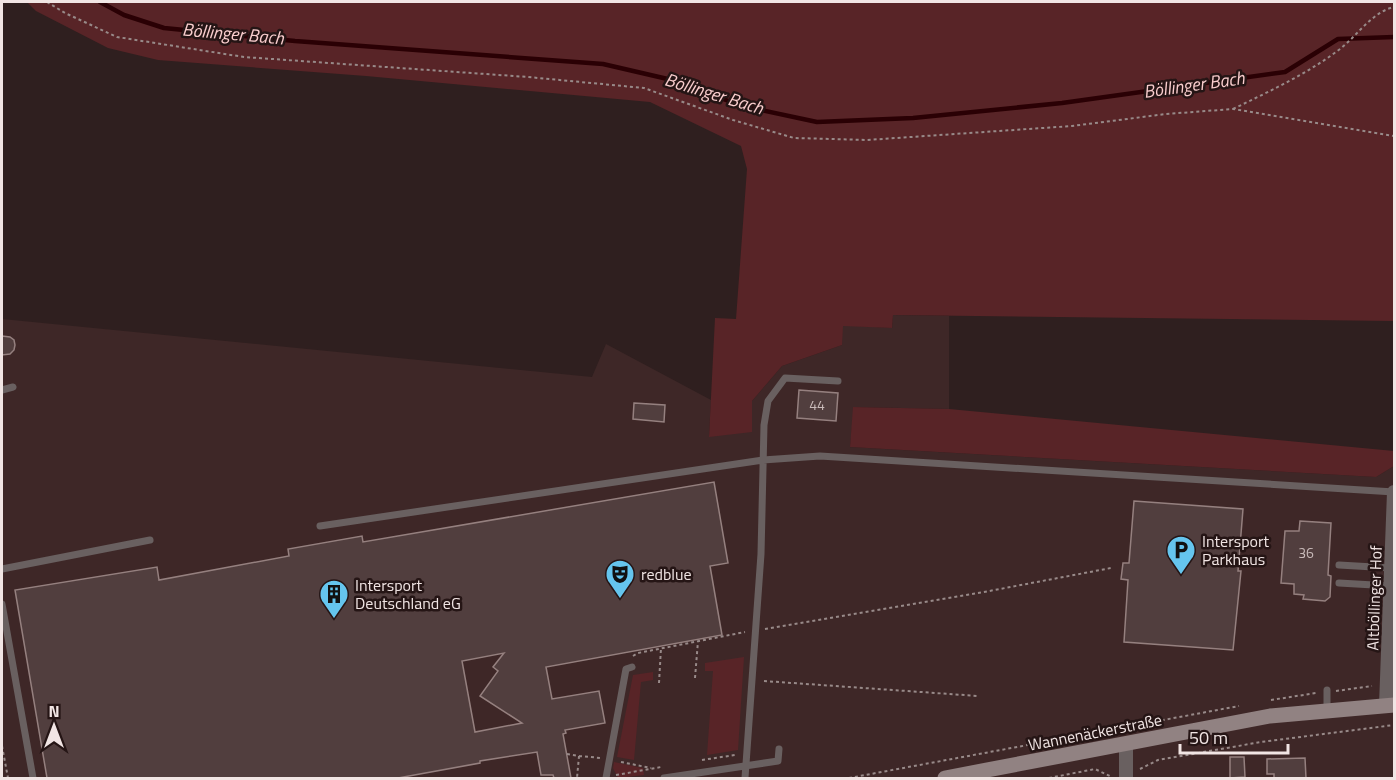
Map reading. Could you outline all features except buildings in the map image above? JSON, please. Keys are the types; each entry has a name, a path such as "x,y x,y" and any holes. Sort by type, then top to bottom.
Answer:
{"street":[{"name":"Altböllinger Hof","path":"1390,705 1394,492"},
{"name":"Wannenäckerstraße","path":"945,778 1270,716 1390,705"},
{"path":"1126,744 1126,777"}],"lane":[{"path":"745,778 761,554 764,425 768,401 785,378 838,381"},
{"path":"2,390 13,387"},
{"path":"320,526 763,460 820,456 1394,492"},
{"path":"2,568 150,540"},
{"path":"1339,565 1391,568"},
{"path":"1339,583 1391,586"},
{"path":"2,604 33,778"},
{"path":"606,778 626,669 632,667"},
{"path":"1327,690 1327,711"},
{"path":"664,778 778,761 779,749"}],"path":[{"path":"47,2 117,37 244,57 528,77 644,88 733,120 794,138 867,140 1072,126 1166,114 1233,109 1395,136"},
{"path":"1233,109 1305,73 1341,49 1385,9 1395,7"},
{"path":"639,653 755,630 984,592 1111,568"},
{"path":"695,678 698,641"},
{"path":"659,683 661,648"},
{"path":"752,680 978,696"},
{"path":"1049,778 1095,769 1110,778 1126,777 1158,760 1261,742 1386,724 1395,725"},
{"path":"2,746 8,778"},
{"path":"567,754 653,768"},
{"path":"577,778 579,756"}],"shaded area":[{"path":"27,2 1394,2 1394,321 893,315 892,328 843,326 842,345 782,366 752,401 752,432 709,437 715,318 736,319 747,169 741,146 650,102 158,60 108,48 36,11"},
{"path":"893,315 949,316 949,409 854,407 850,447 1376,477 1394,466 1394,778 2,778 2,319 592,377 606,344 711,400 709,436 752,401 782,366 842,345 842,325 892,328"},
{"path":"853,407 949,409 1394,451 1394,466 1376,477 850,447"},
{"path":"744,657 738,750 707,755 713,671 705,671 705,663"},
{"path":"653,672 653,680 641,682 634,760 617,757 633,675"},
{"path":"614,762 643,768 644,775 618,778 613,768"}],"waterway":[{"name":"Böllinger Bach","path":"100,2 124,15 164,28 295,41 603,64 672,80 742,106 817,122 913,118 1062,103 1285,72 1338,39 1394,37"}],"place":[{"name":"Intersport Parkhaus","path":"1181,576"},
{"name":"redblue","path":"620,600"},
{"name":"Intersport Deutschland eG","path":"334,620"}]}
